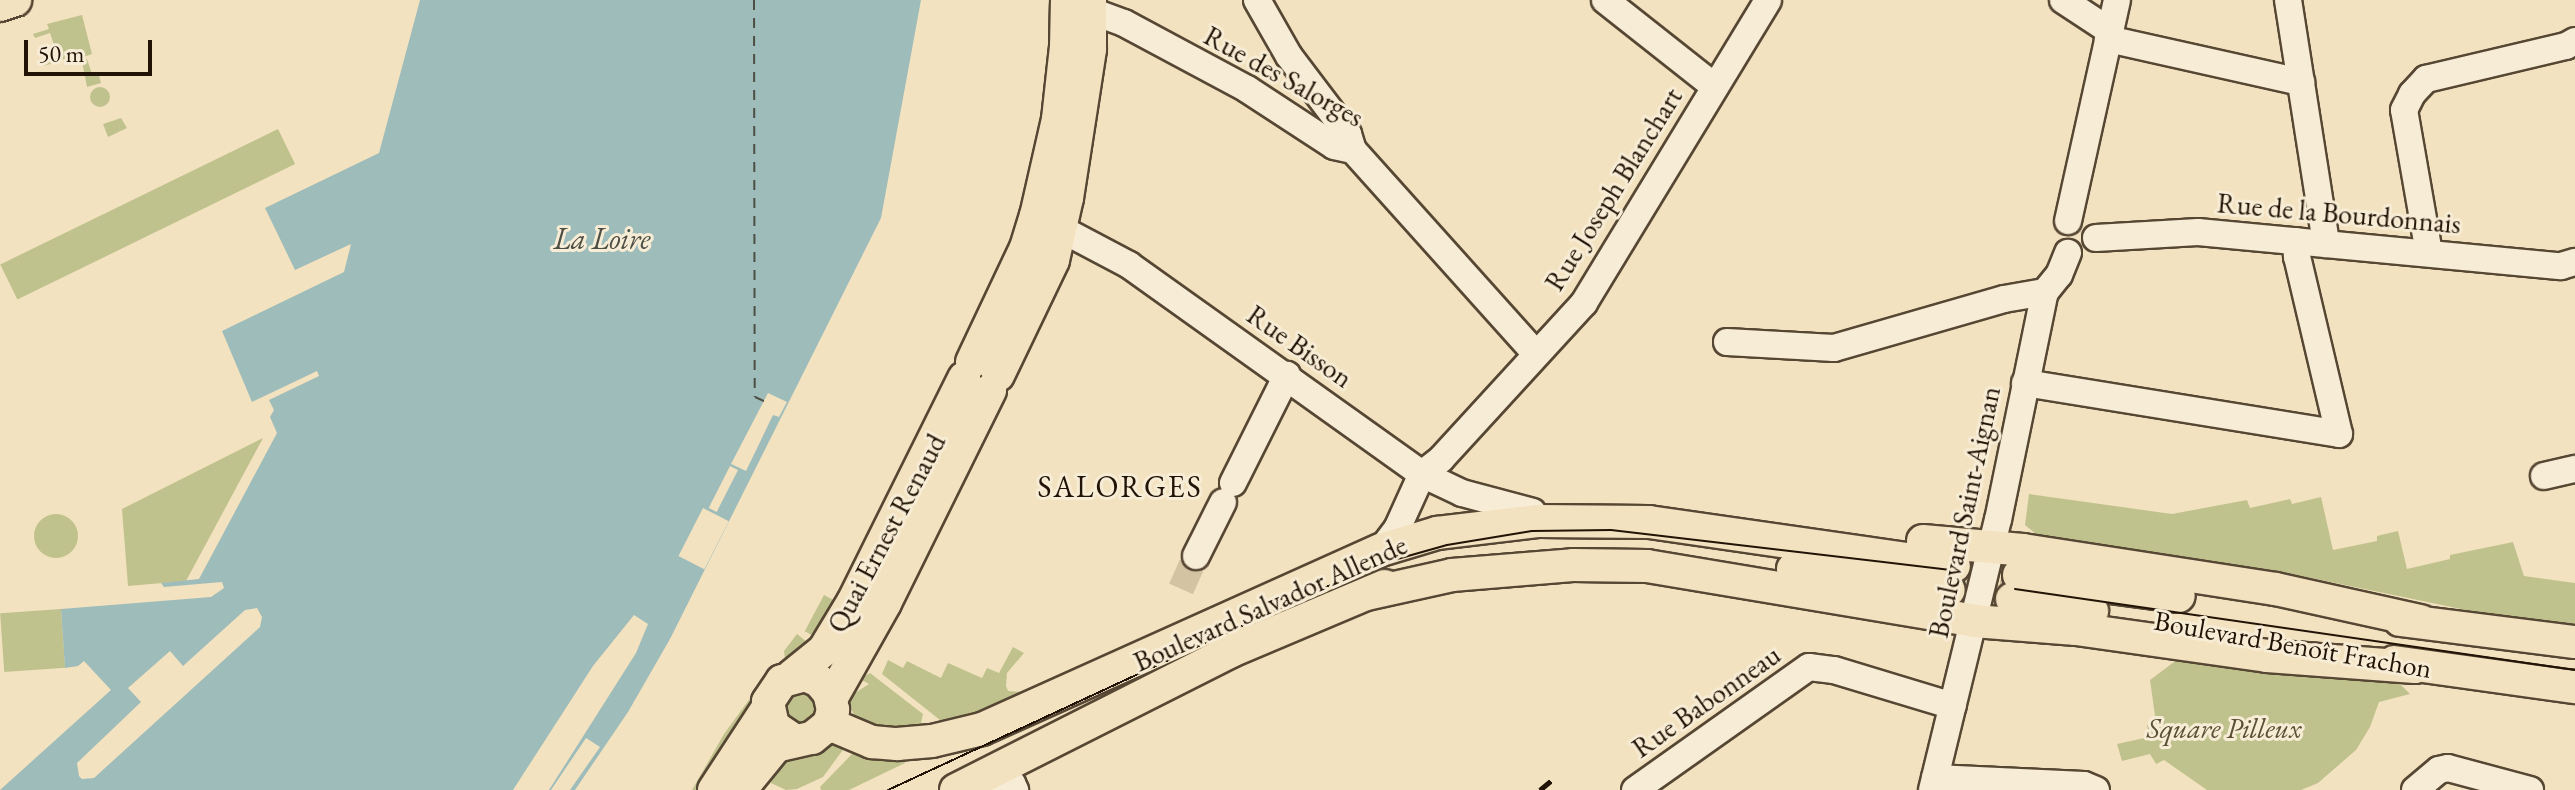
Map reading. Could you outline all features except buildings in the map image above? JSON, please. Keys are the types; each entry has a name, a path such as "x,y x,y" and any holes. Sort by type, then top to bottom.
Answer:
{"main road":[{"path":"0,5 15,0"},
{"name":"Quai Ernest Renaud","path":"830,711 885,603 981,377 1026,248 1048,222 1066,47 1081,2"},
{"name":"Quai Ernest Renaud","path":"792,676 824,650 981,377"},
{"path":"1437,533 1484,519 1533,512 1640,505 1702,508 1991,549 2020,550 2276,589 2420,621"},
{"name":"Boulevard Salvador Allende","path":"830,711 872,742 932,741 994,724 1381,550 1437,533 1553,520 1649,522 1951,578 1584,548 1465,560 1429,568 1231,651 956,790"},
{"path":"1367,594 1452,575 1573,565 1647,566 1974,621 2076,629 2267,656 2415,667"},
{"name":"Boulevard Benoît Frachon","path":"2575,642 2420,621 2306,614 2016,587 2334,648 2415,667 2575,687"},
{"path":"714,790 767,709 773,689 792,676 816,679 830,711 812,738 776,746 764,756 740,790"},
{"path":"767,709 775,729 794,740"}],"street":[{"path":"1257,0 1289,56 1348,134 1353,150"},
{"path":"1605,0 1714,86"},
{"name":"Rue Joseph Blanchart","path":"1381,550 1397,529 1422,474 1441,459 1584,303 1768,0"},
{"path":"2063,0 2109,35 2301,82"},
{"path":"2068,221 2087,221 2096,238 2092,248 2084,254 2068,253 2059,235 2068,221 2117,0"},
{"path":"2288,0 2326,244"},
{"name":"Rue des Salorges","path":"1081,2 1247,89 1334,146 1353,150 1536,354"},
{"path":"2429,253 2404,110 2412,94 2426,79 2566,46 2575,41"},
{"name":"Rue Bisson","path":"1048,222 1129,265 1422,474 1462,493 1533,512"},
{"name":"Rue de la Bourdonnais","path":"2096,238 2198,232 2561,266 2575,262"},
{"path":"2025,383 2339,434 2297,257 2296,241"},
{"name":"Boulevard Saint-Aignan","path":"1934,784 1991,549 2045,292 2059,275 2068,253"},
{"path":"1727,342 1834,348 2004,299 2045,292"},
{"path":"1196,556 1287,375"},
{"path":"2544,476 2575,469"},
{"name":"Rue Babonneau","path":"1635,790 1809,667 1834,670 1953,706"},
{"path":"2415,790 2439,770 2448,768 2530,790"},
{"path":"1934,784 2084,785 2096,790"}],"green space":[{"path":"82,15 92,54 78,59 76,55 44,66 41,60 57,54 50,33 35,38 33,34 49,29 47,24"},
{"path":"87,59 92,74 98,72 101,83 87,87 82,61"},
{"path":"100,87 107,90 110,97 107,104 100,107 93,104 90,97 93,90"},
{"path":"121,118 127,128 108,137 103,124"},
{"path":"278,129 295,164 17,300 0,264"},
{"path":"263,438 186,581 128,586 122,509"},
{"path":"2029,494 2172,514 2247,500 2250,508 2290,499 2292,504 2321,497 2333,550 2377,541 2377,536 2398,531 2407,569 2450,559 2450,555 2513,542 2524,576 2575,583 2575,628 2490,615 2282,572 2041,538 2025,525"},
{"path":"56,514 72,520 78,536 72,552 56,558 40,552 34,536 40,520"},
{"path":"824,595 837,602 818,638 805,631"},
{"path":"61,609 65,668 4,672 0,613"},
{"path":"797,634 812,646 789,662 785,659 784,651"},
{"path":"1013,647 1024,653 1007,673 1006,686 1008,691 1024,692 950,723 945,724 882,674 888,660 903,668 907,661 941,678 948,663 982,678 987,668 999,673"},
{"name":"Square Pilleux","path":"2178,659 2292,676 2399,683 2410,694 2379,702 2370,727 2356,750 2318,783 2301,790 2207,790 2164,760 2156,764 2150,754 2122,761 2117,744 2149,737 2147,725 2156,723 2150,680"},
{"path":"870,673 923,714 921,723 925,726 895,733 855,717 850,706 852,695 869,684 860,679"},
{"path":"811,686 823,717 791,729 779,698"},
{"path":"751,697 755,701 698,790 692,790 724,734"},
{"path":"828,742 848,743 823,777 797,789 786,790 771,783 774,764"},
{"path":"852,754 903,759 905,763 849,790 821,790 820,787"}],"water":[{"name":"La Loire","path":"420,0 921,0 881,218 670,639 628,712 575,790 549,790 636,653 648,624 634,615 593,666 513,790 0,790 111,690 84,661 78,666 65,668 61,609 211,597 224,588 222,582 164,587 161,583 199,579 277,433 270,417 274,410 269,400 319,376 317,371 252,402 222,331 344,272 351,244 295,270 265,208 379,153"}],"pier":[{"path":"768,393 787,402 779,417 773,415 746,471 731,464"},
{"path":"730,466 738,470 717,512 709,508"},
{"path":"703,508 729,521 704,569 678,556"},
{"path":"257,608 262,617 260,627 94,778 82,779 79,776 77,763 141,702 128,688 170,651 183,666 245,610"},
{"path":"586,738 600,747 570,790 551,790"}],"ferry route":[{"path":"754,0 755,397 764,401"}],"tunnel":[{"path":"1181,589 1196,556"},
{"path":"1954,566 2019,575"}],"tram line":[{"path":"888,790 1369,567 1447,545 1532,531 1611,530 1953,570"},
{"path":"2015,589 2575,670"}],"railway":[{"path":"1540,790 1552,780"}],"district":[{"name":"SALORGES","path":"1120,487"}]}
